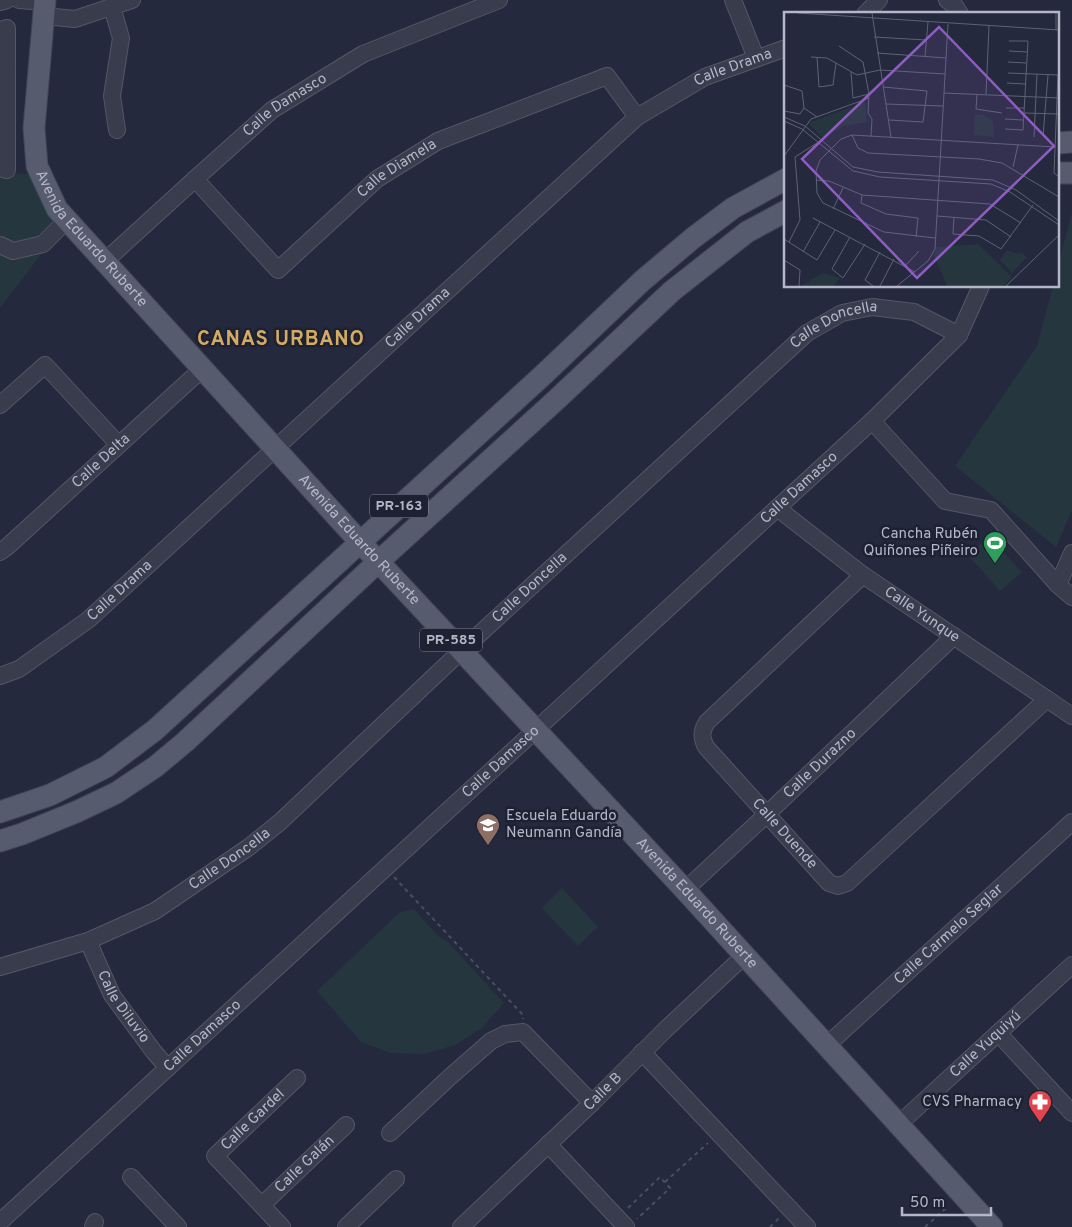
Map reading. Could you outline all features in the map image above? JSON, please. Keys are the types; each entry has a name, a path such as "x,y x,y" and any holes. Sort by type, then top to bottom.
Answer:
{"main road":[{"name":"Avenida Eduardo Ruberte","path":"45,6 34,128 37,166 57,209 378,562 685,890 992,1227"},
{"name":"PR-163","path":"0,812 50,795 106,767 155,730 542,376 642,281 693,238 734,208 784,180"},
{"name":"PR-163","path":"0,841 76,812 108,797 155,767 214,716 672,291 747,232 784,212"}],"street":[{"path":"0,2 7,0"},
{"path":"19,0 45,6 76,19 132,0"},
{"name":"Calle Damasco","path":"104,262 272,110 363,54 499,0"},
{"path":"733,0 756,58"},
{"path":"866,12 879,0"},
{"path":"947,0 955,6 959,12"},
{"path":"112,7 121,38 112,96 117,130"},
{"path":"0,30 6,28 3,71 7,170 0,168"},
{"name":"Calle Drama","path":"0,676 19,669 88,620 637,117 705,77 784,49"},
{"name":"Calle Diamela","path":"195,179 278,270 377,179 438,141 606,76 637,117"},
{"path":"0,245 13,251 43,244 67,220"},
{"name":"Calle Damasco","path":"0,1222 872,421 959,335 981,288"},
{"name":"Calle Doncella","path":"0,967 88,941 155,910 249,847 280,822 461,651 807,333 842,313 872,307 914,312 959,335"},
{"path":"0,405 45,365 119,445"},
{"name":"Calle Delta","path":"0,552 202,369"},
{"path":"872,421 945,501 991,510 1058,585 1072,597"},
{"name":"Calle Yunque","path":"776,508 863,575 1072,716"},
{"path":"1058,585 1072,553"},
{"name":"Calle Duende","path":"863,575 707,722 702,737 706,747 829,883 833,885 847,883 1047,699"},
{"name":"Calle Durazno","path":"685,890 954,636"},
{"name":"Calle Carmelo Seglar","path":"826,1046 1072,822"},
{"name":"Calle Diluvio","path":"88,941 112,995 168,1068"},
{"name":"Calle B","path":"461,1227 744,956"},
{"name":"Calle Yuquiyú","path":"898,1125 1072,965"},
{"path":"390,1133 491,1041 505,1034 523,1032 592,1103"},
{"path":"998,1033 1071,1110"},
{"path":"642,1052 807,1227"},
{"name":"Calle Gardel","path":"282,1227 215,1156 297,1078"},
{"name":"Calle Galán","path":"262,1205 346,1125"},
{"path":"548,1144 627,1222"},
{"path":"131,1177 178,1227"},
{"path":"346,1227 396,1179"}],"path":[{"path":"393,875 523,1015 523,1032"},
{"path":"665,1183 718,1133"},
{"path":"660,1178 670,1188 627,1222 660,1178"},
{"path":"925,1227 946,1208"}],"shaded area":[{"path":"0,171 7,174 29,174 59,231 0,308"},
{"path":"1072,212 1072,510 1056,547 955,466 1037,346 1052,288 1060,288 1060,258"},
{"name":"Cancha Rubén Quiñones Piñeiro","path":"989,536 1022,572 1000,591 968,555"},
{"path":"562,888 598,927 578,946 542,908"},
{"path":"414,909 438,936 448,942 504,1003 482,1028 455,1045 424,1054 391,1053 361,1042 317,991 399,913"}],"place":[{"name":"Cancha Rubén Quiñones Piñeiro","path":"995,564"},
{"name":"Escuela Eduardo Neumann Gandía","path":"488,846"},
{"name":"CVS Pharmacy","path":"1040,1123"}],"district":[{"name":"CANAS URBANO","path":"281,340"}]}
